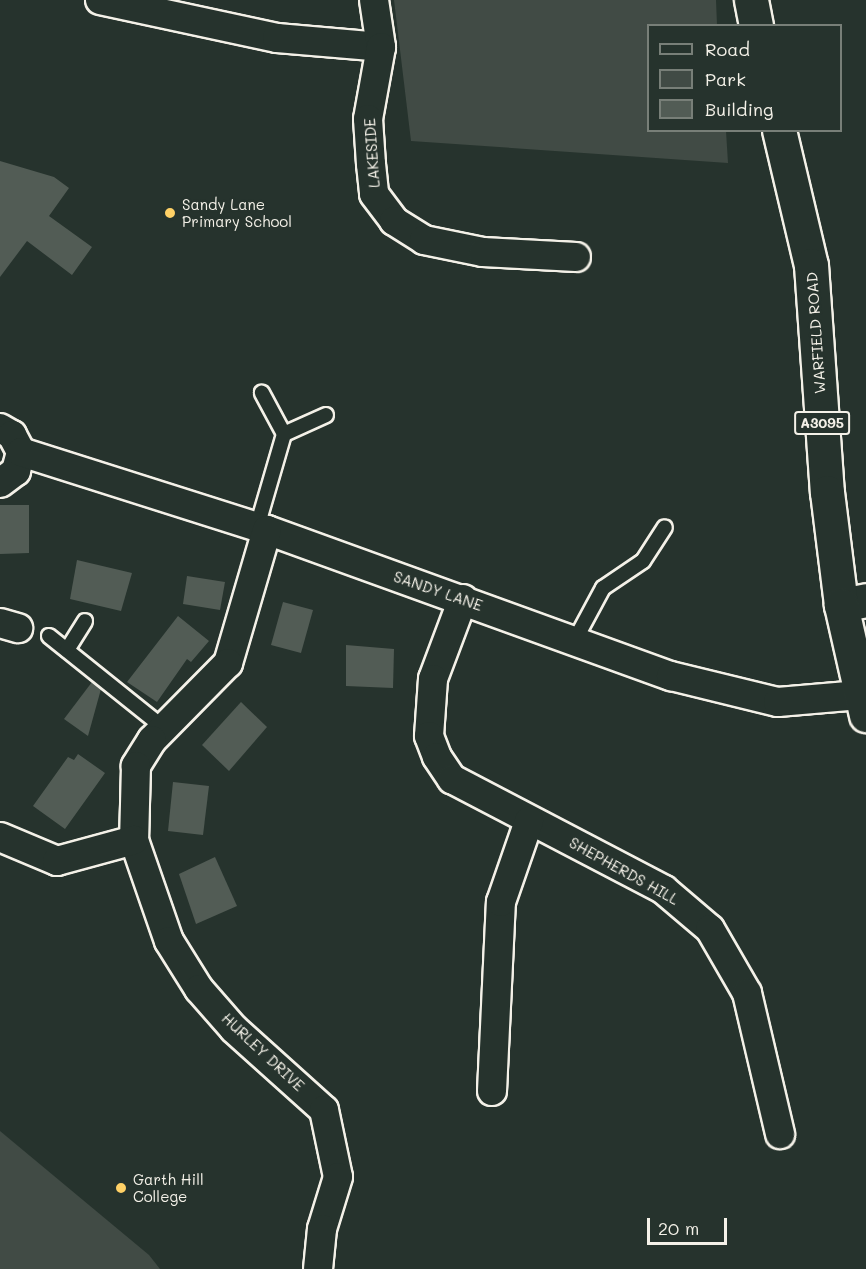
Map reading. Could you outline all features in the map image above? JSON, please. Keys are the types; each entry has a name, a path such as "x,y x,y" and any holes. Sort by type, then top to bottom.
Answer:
{"main road":[{"path":"751,0 756,24"},
{"name":"WARFIELD ROAD","path":"779,132 812,265 827,492 854,602 863,705"}],"street":[{"path":"100,0 277,38 381,47"},
{"name":"LAKESIDE","path":"374,0 381,47 368,119 371,164 375,195 394,221 424,240 483,252 576,257"},
{"path":"0,429 12,435 21,452 16,471 0,483"},
{"name":"SANDY LANE","path":"21,452 262,528 574,640 747,697 778,702 863,705"},
{"name":"HURLEY DRIVE","path":"262,528 228,663 152,740 133,774 134,840 170,941 199,989 324,1110 338,1177 322,1229 318,1269"},
{"name":"SHEPHERDS HILL","path":"463,599 433,679 429,736 452,779 664,890 710,929 747,993 780,1134"},
{"path":"492,1091 501,902 529,821"},
{"path":"0,837 57,861 134,840"}],"lane":[{"path":"262,393 284,434 262,528"},
{"path":"284,434 326,415"},
{"path":"574,640 603,588 643,561 665,527"},
{"path":"67,650 85,621"},
{"path":"49,636 165,729"}],"green space":[{"path":"394,0 716,0 717,24 647,24 647,132 726,132 728,163 411,141"},
{"path":"0,1131 149,1255 160,1269 0,1269"}],"building":[{"path":"0,161 54,177 69,188 49,216 92,247 72,275 27,241 0,277"},
{"path":"0,505 29,505 29,553 0,554"},
{"path":"77,560 132,573 121,611 70,599"},
{"path":"187,576 225,582 220,610 183,604"},
{"path":"283,602 313,610 301,653 271,645"},
{"path":"178,616 209,641 191,662 187,659 157,702 127,682"},
{"path":"346,645 394,649 393,688 346,686"},
{"path":"92,682 101,689 88,736 64,719"},
{"path":"241,702 267,727 229,771 202,745"},
{"path":"78,754 105,773 65,829 33,806 68,757 74,760"},
{"path":"173,782 209,786 203,835 168,831"},
{"path":"215,857 237,906 196,924 179,874"}],"place":[{"name":"Sandy Lane Primary School","path":"170,213"},
{"name":"Garth Hill College","path":"121,1188"}]}
